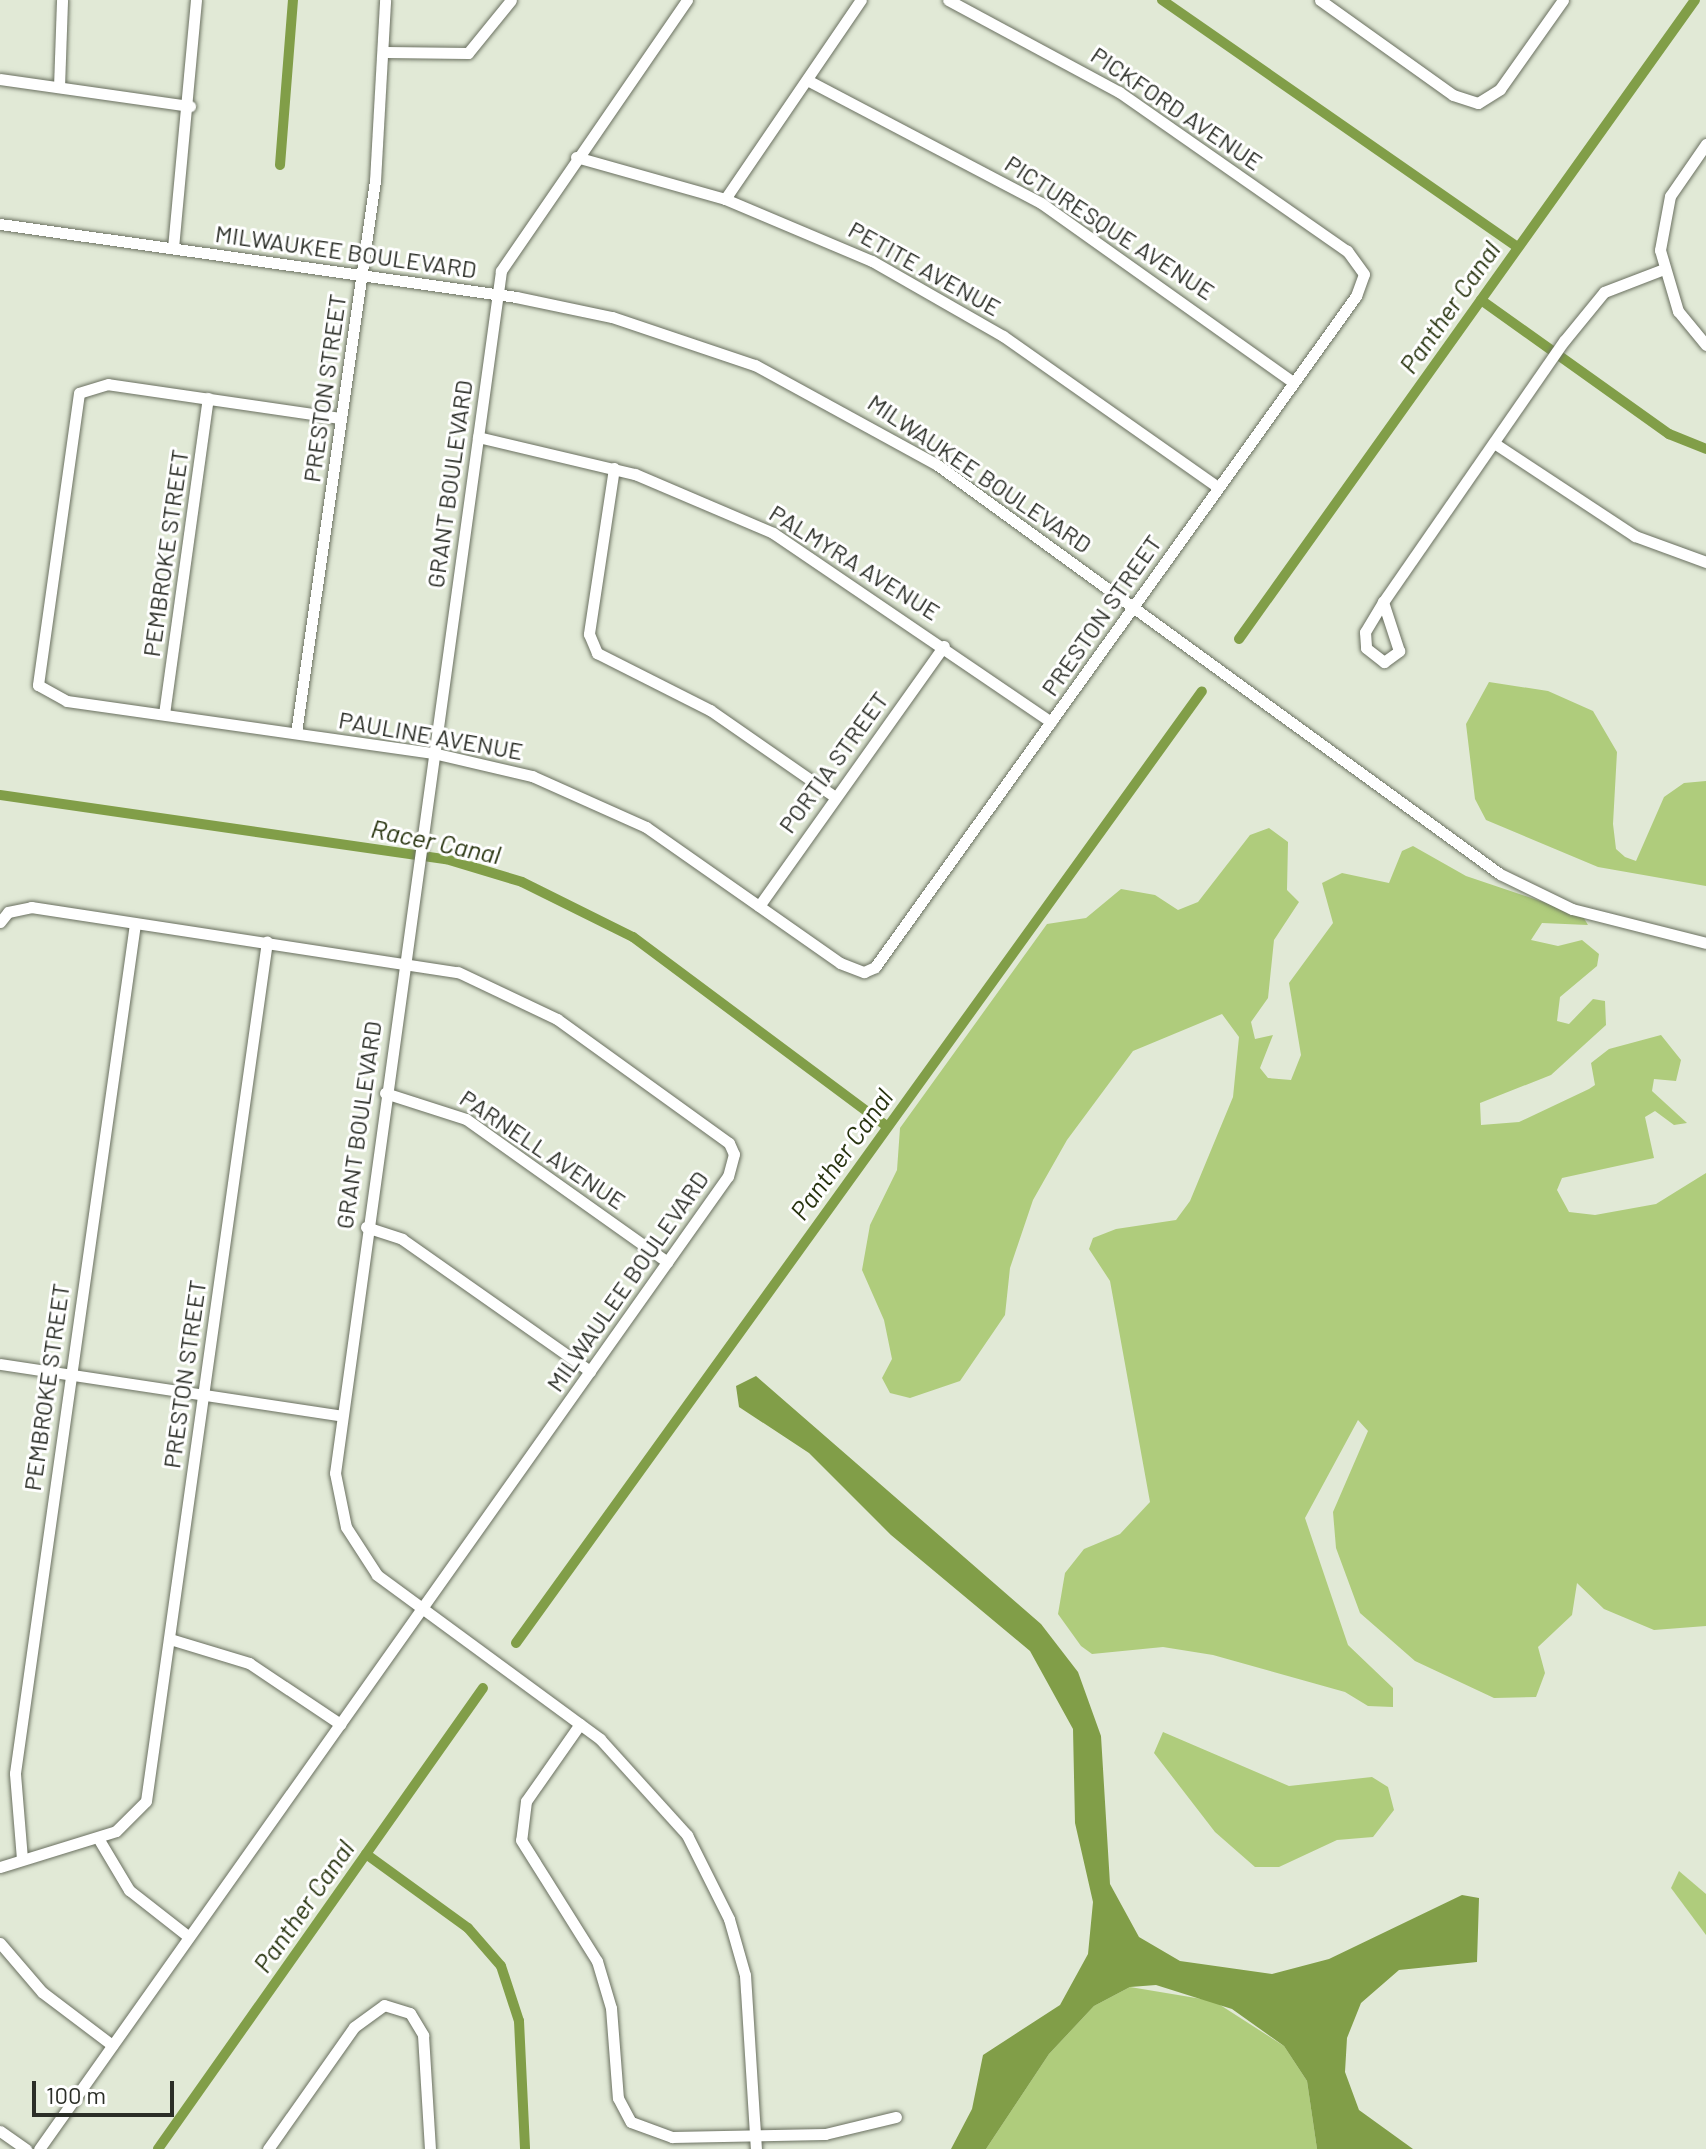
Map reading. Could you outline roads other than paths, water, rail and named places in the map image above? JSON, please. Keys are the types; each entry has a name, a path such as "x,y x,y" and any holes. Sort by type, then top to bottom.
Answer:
{"street":[{"path":"59,87 62,0"},
{"path":"173,248 190,106 196,0"},
{"name":"PRESTON STREET","path":"296,733 361,274 386,52 385,0"},
{"path":"386,52 468,53 511,0"},
{"name":"GRANT BOULEVARD","path":"687,0 505,261 339,1415 335,1473 346,1527 369,1565 420,1612 580,1724 659,1797 718,1892 752,2014 756,2149"},
{"path":"725,199 861,0"},
{"name":"PICKFORD AVENUE","path":"948,0 1119,92 1347,251 1364,274"},
{"path":"1320,0 1453,95 1478,103 1500,89 1563,0"},
{"path":"0,79 190,106"},
{"name":"PICTURESQUE AVENUE","path":"807,80 1041,203 1293,382"},
{"path":"1706,144 1670,196 1661,270 1687,326 1706,345"},
{"name":"PETITE AVENUE","path":"576,157 725,199 872,261 959,309 1218,487"},
{"name":"MILWAUKEE BOULEVARD","path":"0,224 498,294 666,333 816,394 936,464 1135,605 1500,874 1572,909 1706,943"},
{"path":"1383,602 1399,651 1384,662 1366,648 1365,632 1383,602 1494,443 1604,292 1661,270"},
{"name":"PRESTON STREET","path":"864,972 885,958 1293,382 1364,274"},
{"name":"PAULINE AVENUE","path":"208,398 108,384 79,393 38,685 54,698 433,753 516,771 597,802 864,972"},
{"path":"208,398 340,418"},
{"name":"PEMBROKE STREET","path":"164,714 208,398"},
{"name":"PALMYRA AVENUE","path":"478,437 614,468 773,533 944,646 1051,722"},
{"path":"1494,443 1635,536 1706,562"},
{"path":"614,468 589,634 597,653 710,710 835,797"},
{"name":"PORTIA STREET","path":"759,906 944,646"},
{"name":"MILWAULEE BOULEVARD","path":"0,922 8,912 48,909 404,960 519,997 729,1143 734,1165 420,1612"},
{"name":"PEMBROKE STREET","path":"22,1859 15,1773 135,923"},
{"name":"PRESTON STREET","path":"98,1838 141,1812 170,1639 267,941"},
{"name":"PARNELL AVENUE","path":"385,1093 466,1119 667,1262"},
{"path":"366,1227 402,1239 590,1371"},
{"path":"0,1364 339,1415"},
{"path":"39,2149 420,1612"},
{"path":"170,1639 249,1663 340,1724"},
{"path":"580,1724 532,1792 519,1825 525,1853 563,1898 597,1961 611,2008 623,2112 660,2136 825,2134 896,2117"},
{"path":"0,1867 98,1838 129,1890 189,1937"},
{"path":"0,1943 42,1992 112,2045"},
{"path":"268,2149 363,2016 384,2005 410,2013 426,2046 430,2149"},
{"path":"0,2131 26,2149"}],"waterway":[{"path":"280,165 293,0"},
{"path":"1162,0 1518,247"},
{"name":"Panther Canal","path":"1239,639 1695,0"},
{"path":"1481,300 1669,434 1706,449"},
{"name":"Panther Canal","path":"516,1643 1202,691"},
{"name":"Racer Canal","path":"0,795 446,859 522,882 633,937 887,1126"},
{"name":"Panther Canal","path":"158,2149 483,1688"},
{"path":"366,1854 468,1928 501,1966 519,2021 525,2149"}]}
